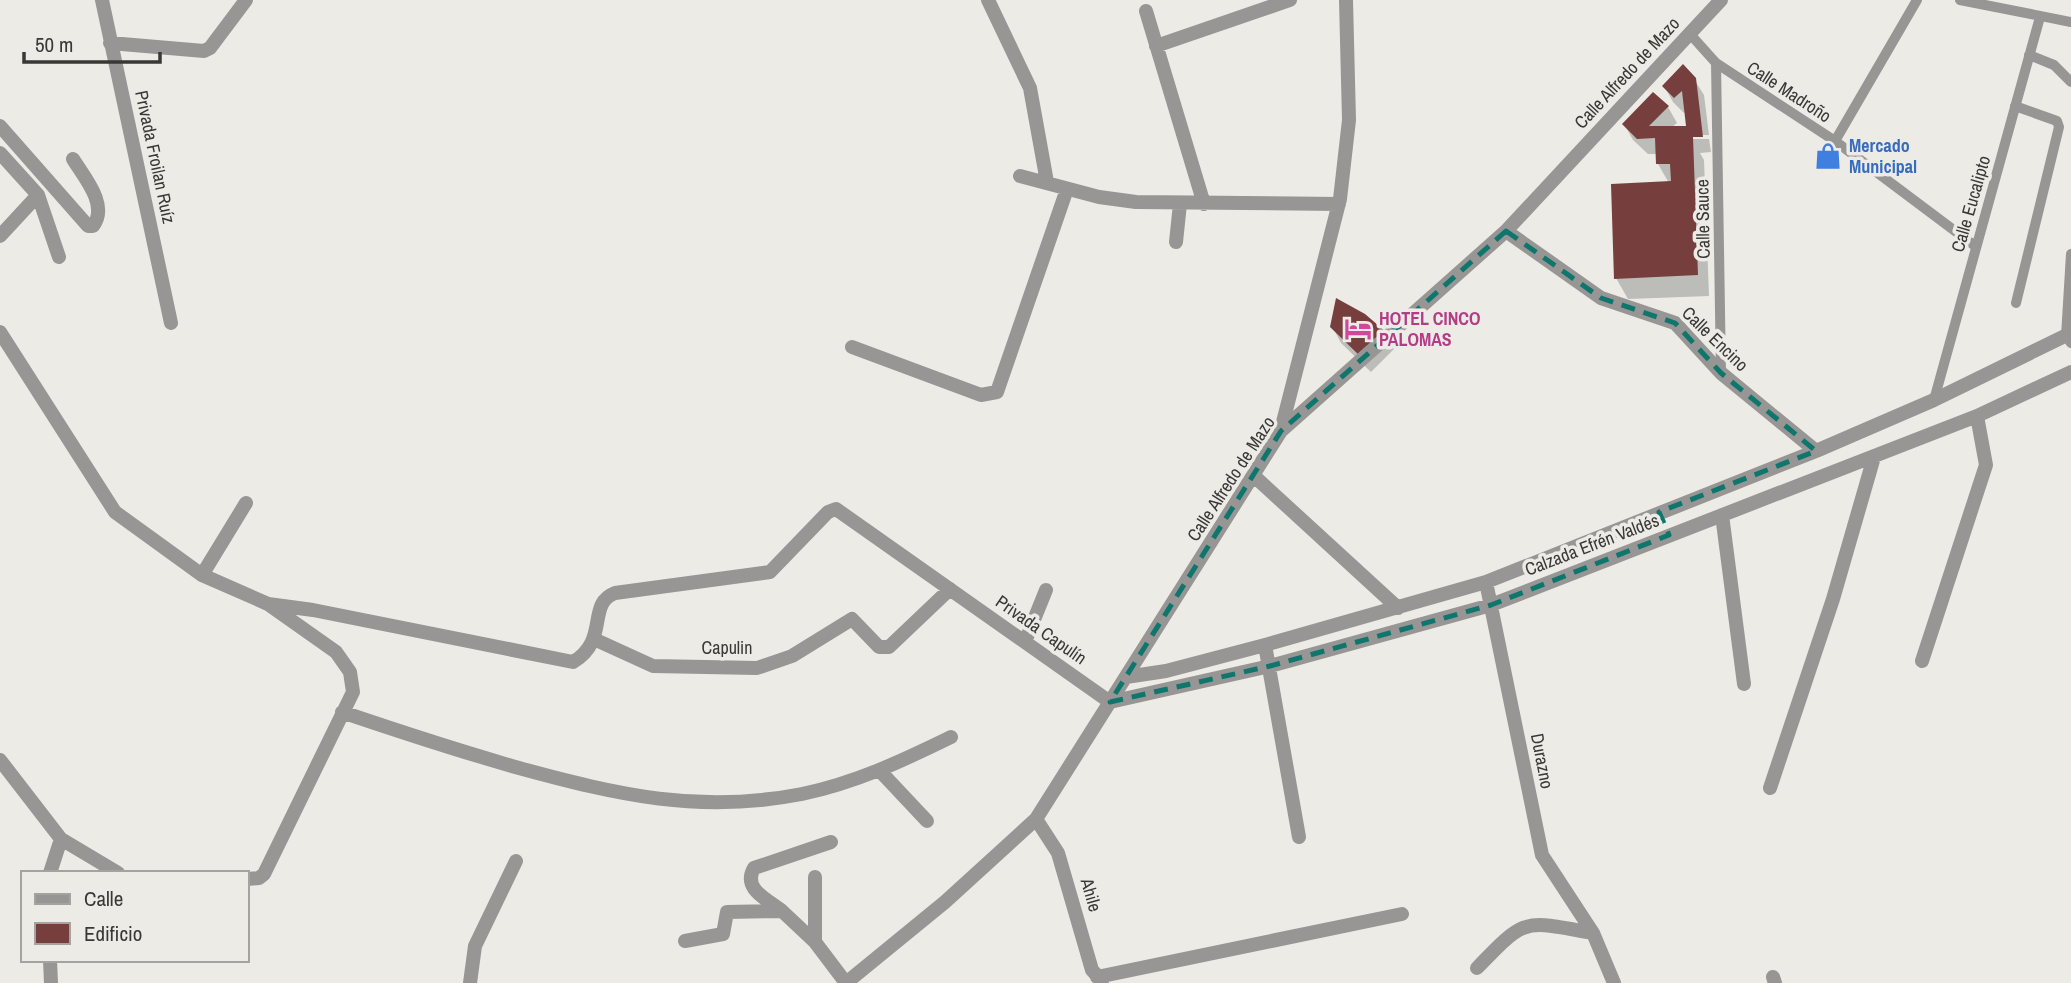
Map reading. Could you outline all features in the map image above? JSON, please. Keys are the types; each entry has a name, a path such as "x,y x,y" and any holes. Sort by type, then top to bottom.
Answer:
{"street":[{"name":"Privada Froilan Ruíz","path":"102,0 171,323"},
{"path":"110,43 204,51 210,48 246,0"},
{"path":"988,0 1030,88 1047,182"},
{"path":"1156,46 1290,0"},
{"path":"1281,431 1339,204 1349,120 1346,0"},
{"name":"Calle Alfredo de Mazo","path":"846,983 946,902 1036,819 1281,431 1506,231 1721,0"},
{"path":"1146,11 1205,204"},
{"path":"0,126 88,226 93,226 97,221 97,199 73,159"},
{"path":"0,153 38,195 59,257"},
{"path":"1020,176 1067,189 1136,202 1339,204"},
{"path":"852,347 981,395 996,393 1067,189"},
{"path":"0,236 38,195"},
{"path":"1176,242 1180,204"},
{"name":"Calle Encino","path":"1506,231 1601,298 1671,320 1721,373 1816,450"},
{"path":"0,332 114,512 202,575 268,604 342,659 354,686 264,874 259,878 248,878"},
{"name":"Calzada Efrén Valdés","path":"1126,677 1166,671 1265,645 1486,582 1816,450 1934,400 2069,337"},
{"name":"Calzada Efrén Valdés","path":"1110,702 1270,666 1491,605 1977,416 2071,372"},
{"path":"1923,661 1986,465 1977,416"},
{"path":"1770,788 1833,599 1874,457"},
{"path":"1254,476 1398,608"},
{"path":"202,575 246,503"},
{"name":"Privada Capulín","path":"596,640 600,606 610,595 770,572 833,509 839,510 1110,702"},
{"path":"1659,512 1670,535"},
{"path":"1722,515 1744,684"},
{"name":"Durazno","path":"1486,582 1542,855 1593,933 1614,983"},
{"name":"Capulin","path":"596,640 653,666 757,668 792,656 852,620 879,647 886,648 950,589"},
{"path":"1025,642 1046,590"},
{"path":"268,604 313,610 567,662 577,660 596,640"},
{"path":"1265,645 1299,837"},
{"path":"342,712 457,751 600,790 657,801 722,801 799,794 880,771 950,737"},
{"path":"0,760 61,839 115,871"},
{"path":"880,771 927,821"},
{"name":"Ahile","path":"1036,819 1058,853 1101,980"},
{"path":"51,871 61,839"},
{"path":"831,842 754,867 750,877 752,887 816,942 846,983"},
{"path":"470,983 475,946 516,861"},
{"path":"815,877 816,942"},
{"path":"685,941 723,934 728,912 782,911"},
{"path":"1101,980 1402,914"},
{"path":"1477,968 1513,930 1526,925 1541,924 1593,933"},
{"path":"50,962 51,983"}],"lane":[{"path":"1835,141 1917,0"},
{"path":"1961,0 2071,22"},
{"name":"Calle Eucalipto","path":"1934,400 2040,17"},
{"name":"Calle Madroño","path":"1690,34 1716,63 1835,141 1975,246"},
{"path":"2029,55 2054,65 2071,82"},
{"name":"Calle Sauce","path":"1716,63 1721,373"},
{"path":"2015,106 2057,121 2059,127 2016,303"},
{"path":"2069,337 2071,255"}],"highlighted area":[{"path":"1506,231 1601,298 1675,323 1721,373 1816,451 1659,512 1669,535 1491,605 1270,666 1110,702 1281,431"}],"building":[{"path":"1683,64 1696,78 1703,137 1693,137 1698,275 1614,279 1611,184 1671,181 1670,164 1656,164 1655,138 1637,139 1622,124 1653,92 1669,106 1649,126 1686,126 1682,91 1674,98 1662,86"},
{"name":"HOTEL CINCO PALOMAS","path":"1336,298 1365,314 1386,332 1361,357 1330,327"}],"place":[{"name":"Mercado Municipal","path":"1828,156"},
{"name":"HOTEL CINCO PALOMAS","path":"1358,329"}]}
